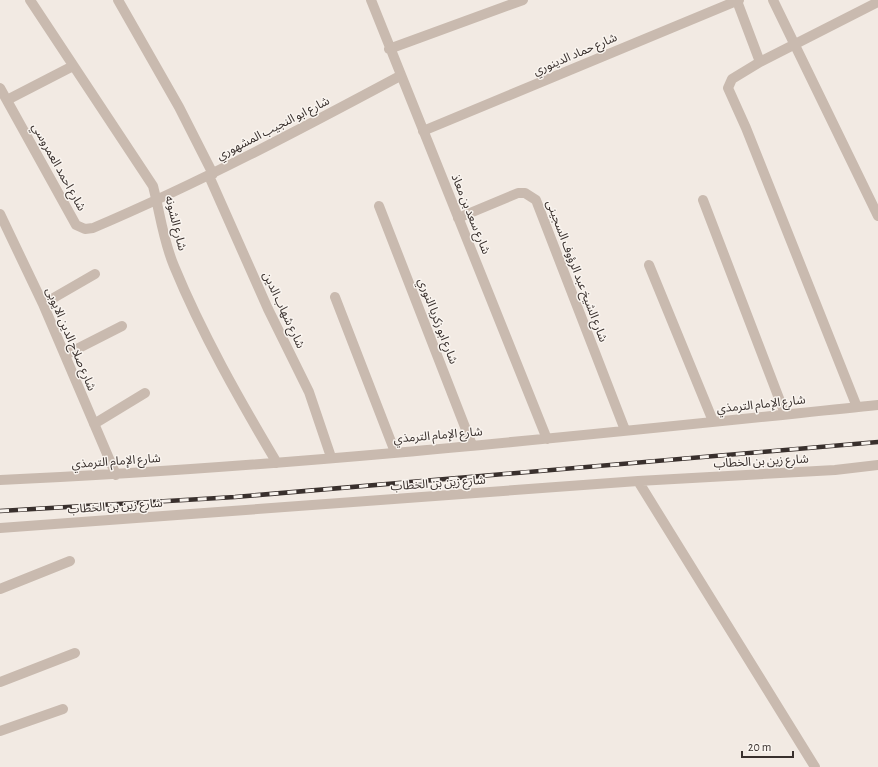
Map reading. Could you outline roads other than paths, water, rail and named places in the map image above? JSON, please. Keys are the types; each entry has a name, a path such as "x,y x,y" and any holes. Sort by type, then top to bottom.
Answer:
{"street":[{"name":"شارع الشونه","path":"30,0 153,186 157,201 159,220 174,265 241,401 277,463"},
{"name":"شارع شهاب الدين","path":"118,0 179,107 211,175 268,309 309,392 331,458"},
{"name":"شارع سعد بن معاذ","path":"371,0 389,50 423,131 546,439"},
{"path":"389,50 523,0"},
{"path":"738,0 760,62"},
{"name":"شارع حماد الدينوري","path":"423,131 738,0"},
{"path":"773,0 878,216"},
{"path":"857,407 749,136 728,88 732,79 760,62 794,43 878,2"},
{"path":"7,100 73,66"},
{"name":"شارع ابو النجيب المشهوري","path":"157,201 284,139 400,76"},
{"name":"شارع احمد العمروسي","path":"0,88 76,225 85,229 93,228 157,201"},
{"name":"شارع الشيخ عبد الرؤوف السجينى","path":"458,218 518,194 525,193 536,200 626,430"},
{"path":"703,200 785,414"},
{"name":"شارع ابو زكريا النوري","path":"379,206 472,445"},
{"name":"شارع صلاح الدين الايوبى","path":"0,214 43,304 116,475"},
{"path":"649,265 713,421"},
{"path":"43,304 95,274"},
{"path":"335,297 395,452"},
{"path":"64,355 122,326"},
{"path":"94,424 145,393"},
{"name":"شارع الإمام الترمذي","path":"0,480 116,475 277,463 546,439 878,405"},
{"name":"شارع زين بن الخطاب","path":"0,528 638,481 835,470 878,465"},
{"path":"638,481 815,767"},
{"path":"0,589 70,561"},
{"path":"0,682 75,653"},
{"path":"0,731 63,709"}],"railway":[{"path":"0,511 235,497 878,442"}]}
